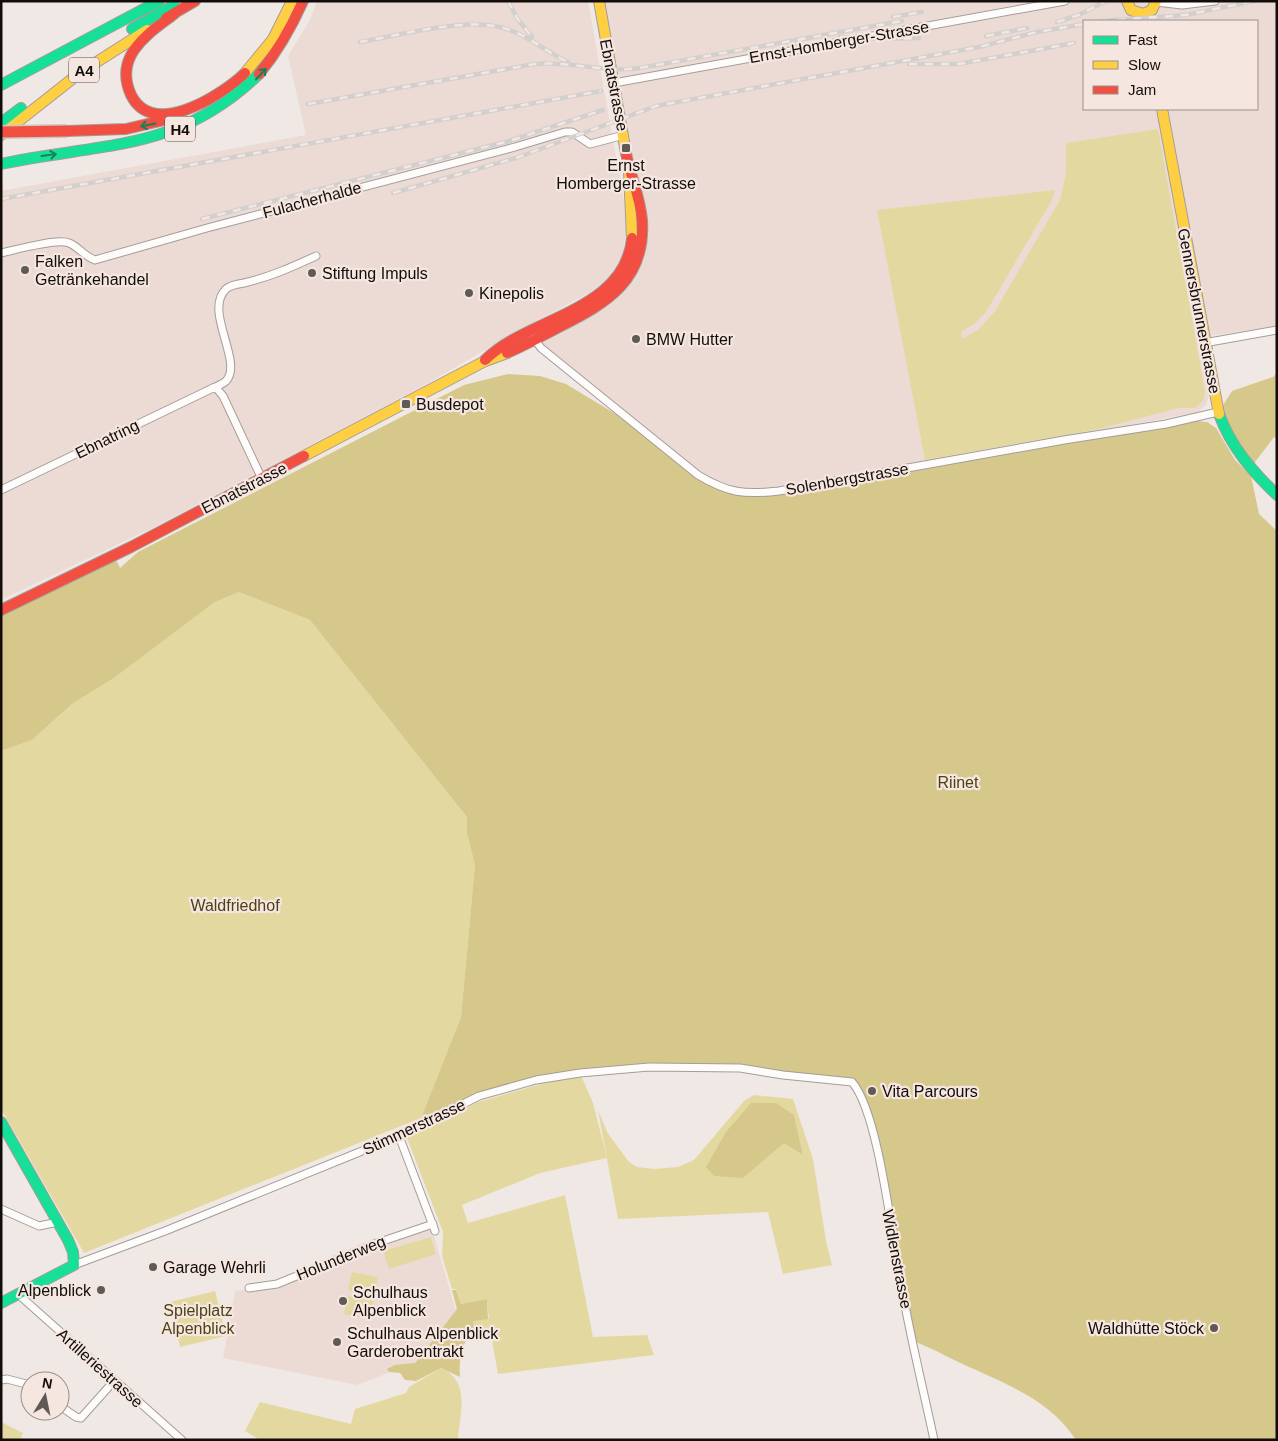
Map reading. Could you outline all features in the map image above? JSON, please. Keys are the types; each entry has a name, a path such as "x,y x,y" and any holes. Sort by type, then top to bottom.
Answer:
{"main road":[{"path":"1,85 159,1"},
{"name":"A4","path":"1,123 78,63 180,1"},
{"name":"A4","path":"1,133 81,72 195,1"},
{"name":"H4","path":"1,133 116,130 146,126 168,120 224,91 257,61 277,34 292,1"},
{"name":"H4","path":"1,164 141,141 181,129 205,118 237,97 267,67 282,46 303,1"},
{"name":"Ebnatstrasse","path":"1,610 262,479 532,336 596,307 609,299 629,279 641,249 642,221 636,185 629,170 599,1"},
{"path":"1127,1 1131,10 1144,18 1152,10 1156,2"},
{"name":"H4","path":"174,14 134,50 126,66 126,83 134,100 152,112 168,114 194,108"},
{"name":"Gennersbrunnerstrasse","path":"1162,110 1218,412 1225,432 1241,459 1277,495"},
{"path":"1,1122 58,1222 73,1252 74,1265"},
{"name":"Stimmerstrasse","path":"1,1303 74,1265"}],"street":[{"name":"Ernst-Homberger-Strasse","path":"614,83 1065,1"},
{"path":"1156,2 1182,5 1215,1"},
{"name":"Fulacherhalde","path":"1,253 66,242 76,247 86,257 95,260 225,223 515,147 565,132 572,132 590,144 624,134"},
{"name":"Ebnatring","path":"1,490 226,381 231,365 222,330 219,305 221,295 228,287 272,276 316,256"},
{"path":"1204,343 1277,330"},
{"name":"Solenbergstrasse","path":"532,336 541,348 698,475 716,486 746,494 779,491 1055,441 1166,424 1218,412"},
{"path":"213,388 217,389 223,396 262,479"},
{"name":"Stimmerstrasse","path":"74,1265 165,1231 399,1136 479,1096 536,1080 580,1073 649,1067 740,1068 783,1075 852,1082"},
{"name":"Widlenstrasse","path":"852,1082 870,1120 877,1148 901,1285 934,1440"},
{"name":"Holunderweg","path":"249,1288 277,1284 434,1227 399,1136"},
{"path":"1,1209 39,1226 58,1222"},
{"name":"Artilleriestrasse","path":"19,1295 182,1440"},
{"path":"1,1380 7,1379 20,1382"},
{"path":"70,1413 81,1418 114,1381"}],"shaded area":[{"path":"317,1 588,1 624,201 626,233 622,257 609,277 589,293 516,332 416,390 152,528 1,600 1,191 306,135 288,56 310,20"},
{"path":"599,1 1277,1 1277,326 1202,337 1211,391 1206,405 1198,412 916,466 754,494 716,486 534,340 609,292 624,278 636,247"},
{"name":"Schulhaus Alpenblick","path":"432,1229 456,1311 414,1363 357,1385 223,1358 235,1291 277,1286 380,1245"}],"green space":[{"path":"1158,129 1205,392 1203,401 1195,408 1178,408 1099,429 925,460 877,210 1055,190 1052,200 986,312 974,324 961,332 962,339 978,330 995,311 1060,200 1066,173 1066,143"},
{"path":"1277,373 1277,439 1274,437 1252,466 1234,438 1222,407 1232,391 1273,377"},
{"name":"Riinet","path":"508,374 540,376 566,384 647,433 698,475 746,494 1196,417 1198,421 1207,422 1216,428 1235,460 1251,476 1259,514 1277,531 1277,1440 1076,1440 1066,1427 1044,1406 1018,1390 913,1341 877,1148 855,1085 740,1068 649,1067 580,1073 479,1096 421,1118 461,1017 475,865 467,834 467,817 310,620 239,592 215,602 114,678 72,704 32,740 1,751 1,616 116,560 120,568 138,552 464,385"},
{"name":"Waldfriedhof","path":"239,592 310,620 467,817 467,834 475,865 461,1017 421,1118 84,1253 1,1109 1,751 32,740 72,704 114,678 215,602"},
{"path":"580,1073 593,1103 607,1158 540,1173 462,1205 468,1223 565,1195 593,1337 647,1335 654,1355 498,1374 490,1329 475,1330 472,1321 489,1318 487,1299 461,1304 456,1289 452,1289 442,1256 443,1232 407,1138 478,1102"},
{"path":"754,1095 793,1099 813,1159 826,1241 832,1265 783,1274 768,1212 618,1219 598,1110 607,1132 629,1162 637,1167 654,1169 678,1167 694,1160 744,1101","holes":["794,1115 803,1155 784,1142"]},
{"path":"751,1103 776,1103 794,1115 803,1155 784,1143 743,1178 714,1176 706,1167 726,1132"},
{"path":"431,1237 436,1254 389,1269 383,1251"},
{"path":"352,1272 378,1277 375,1295 348,1290"},
{"path":"452,1290 456,1290 461,1304 487,1299 488,1319 473,1321 474,1329 466,1340 462,1352 460,1377 441,1368 416,1381 405,1380 400,1373 389,1372 387,1369 395,1365 415,1363 457,1309"},
{"name":"Spielplatz Alpenblick","path":"215,1291 226,1336 180,1347 170,1302"},
{"path":"347,1296 374,1301 370,1319 344,1314"},
{"path":"441,1368 457,1381 460,1389 462,1398 458,1440 260,1440 245,1431 260,1402 351,1424 355,1409 406,1393 409,1387"},
{"path":"1,1422 23,1433 20,1440 1,1440"}],"railway":[{"path":"508,1 517,18 532,37"},
{"path":"1057,22 1079,15 1106,1"},
{"path":"1115,20 1186,15 1254,1"},
{"path":"893,17 922,12"},
{"path":"308,104 535,64 561,64 613,69 640,68 902,21"},
{"path":"393,193 516,158 656,106 979,47 1037,32 1083,24"},
{"path":"360,42 435,28 474,25 491,26 515,32 568,62"},
{"path":"986,36 1027,28"},
{"path":"840,37 879,39 919,38"},
{"path":"909,64 959,64 1074,43"},
{"path":"1,199 601,91"},
{"path":"202,219 509,141 603,110"}],"traffic: fast":[{"path":"1,85 159,1"},
{"path":"132,29 174,5"},
{"path":"1,164 106,147 168,131 198,118 229,100 259,74"},
{"path":"1,123 21,108"},
{"path":"1219,414 1243,458 1277,495"},
{"path":"1,1122 68,1240 73,1252 74,1265 1,1303"}],"traffic: slow":[{"path":"245,73 273,39 292,1"},
{"path":"599,1 626,153"},
{"path":"1127,1 1131,10 1143,14 1152,10 1156,1"},
{"path":"1,135 81,72 147,30"},
{"path":"1162,110 1219,414"},
{"path":"629,171 632,238"},
{"path":"304,456 485,361 507,353"}],"traffic: jam":[{"path":"166,18 195,1"},
{"path":"259,74 284,39 303,1"},
{"path":"174,14 142,40 129,59 126,74 127,85 138,105 152,113 168,114 185,110 219,93 245,73"},
{"path":"67,131 126,129 173,118"},
{"path":"1,132 67,131"},
{"path":"507,353 593,309 620,287 630,274 642,241 642,220 626,153"},
{"path":"485,360 503,345 594,298 612,282 625,263 632,238"},
{"path":"1,610 131,547 304,456"}],"place":[{"name":"Ernst Homberger-Strasse","path":"626,148"},
{"name":"Falken Getränkehandel","path":"25,270"},
{"name":"Stiftung Impuls","path":"312,273"},
{"name":"Kinepolis","path":"469,293"},
{"name":"BMW Hutter","path":"636,339"},
{"name":"Busdepot","path":"406,404"},
{"name":"Vita Parcours","path":"872,1091"},
{"name":"Garage Wehrli","path":"153,1267"},
{"name":"Alpenblick","path":"101,1290"},
{"name":"Schulhaus Alpenblick","path":"343,1301"},
{"name":"Waldhütte Stöck","path":"1214,1328"},
{"name":"Schulhaus Alpenblick Garderobentrakt","path":"337,1342"}]}
